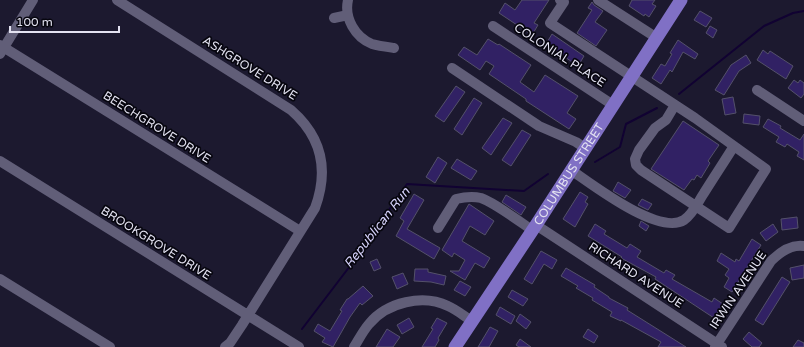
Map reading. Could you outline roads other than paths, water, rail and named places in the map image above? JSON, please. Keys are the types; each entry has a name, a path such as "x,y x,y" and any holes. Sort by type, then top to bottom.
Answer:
{"main road":[{"name":"COLUMBUS STREET","path":"455,347 534,228 681,0"}],"street":[{"path":"1,48 33,0"},
{"name":"ASHGROVE DRIVE","path":"116,0 292,110 301,119 316,141 322,167 322,182 320,195 315,208 236,335 225,347"},
{"path":"348,0 348,15 354,29 364,39 372,44 394,48"},
{"path":"560,0 564,2 550,23 675,105 766,169 729,228 641,170 636,165 635,159 639,150 655,128 666,120 675,105"},
{"path":"598,0 614,4 656,38"},
{"path":"334,18 348,15"},
{"name":"COLONIAL PLACE","path":"493,26 613,105"},
{"name":"BEECHGROVE DRIVE","path":"1,48 300,231"},
{"path":"452,68 539,126 586,148"},
{"path":"757,90 804,121"},
{"path":"571,170 638,214 660,222 670,224 679,223 686,219 734,146"},
{"name":"BROOKGROVE DRIVE","path":"0,161 299,347"},
{"name":"RICHARD AVENUE","path":"438,228 456,199 468,197 480,198 534,228 718,346"},
{"name":"IRWIN AVENUE","path":"718,346 771,261 788,248 804,246"},
{"path":"0,279 110,347"},
{"path":"354,347 370,323 379,315 397,304 410,301 423,300 436,302 448,306 472,321"}],"waterway":[{"name":"Republican Run","path":"679,94 764,26 793,13 804,11"},
{"name":"Republican Run","path":"595,162 620,147 626,124 657,108"},
{"name":"Republican Run","path":"302,329 350,266 407,184 524,191 548,174"}]}
